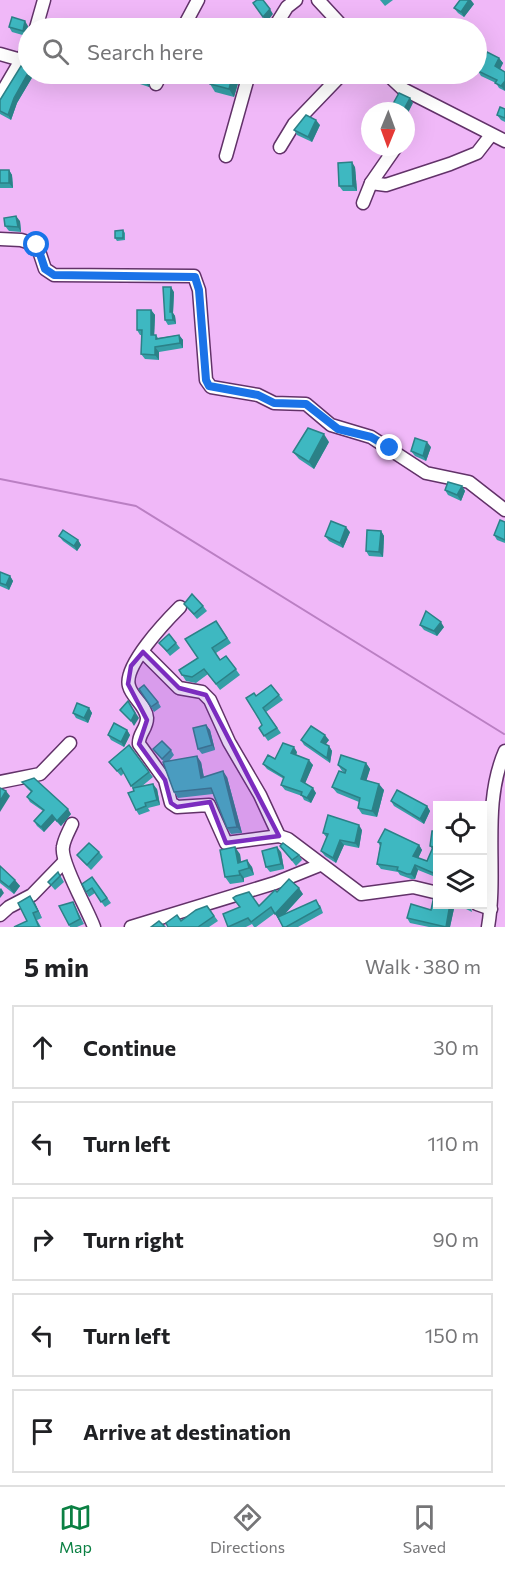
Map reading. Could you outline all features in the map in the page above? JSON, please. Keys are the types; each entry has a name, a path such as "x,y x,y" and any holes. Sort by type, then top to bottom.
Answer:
{"street":[{"path":"39,18 44,0"},
{"path":"188,18 198,0"},
{"path":"281,18 296,0"},
{"path":"318,0 335,18"},
{"path":"0,54 18,59"},
{"path":"0,96 18,65"},
{"path":"226,156 246,84"},
{"path":"280,147 294,124 332,84"},
{"path":"398,84 505,141"},
{"path":"371,183 386,184 450,164 477,153 491,135"},
{"path":"363,203 371,183 390,156"},
{"path":"0,239 21,240 37,245 45,269 54,275 194,276 199,290 206,380 210,387 258,395 274,403 306,404 316,410 331,425 371,437 426,472 470,482 505,510"},
{"path":"180,607 128,672 128,684 146,712 147,720 138,737 139,744 165,780 171,803 177,807 209,805 226,843 279,836"},
{"path":"143,652 179,688 202,692 210,700 229,742 260,795 279,836 361,894 413,887 433,892"},
{"path":"0,782 40,774 70,744"},
{"path":"488,927 491,909 493,794 505,751"},
{"path":"72,824 63,847 63,863 85,904 94,927"},
{"path":"0,915 9,907 32,895 63,863"},
{"path":"131,927 255,890 320,865"},
{"path":"487,908 491,909"}],"highlighted area":[{"path":"143,652 179,688 206,695 279,836 226,843 210,802 177,807 171,803 165,780 139,744 147,720 128,684 131,666"}],"building":[{"path":"263,0 270,9 263,17 253,3"},
{"path":"460,0 469,0 461,12 454,8"},
{"path":"12,17 18,19 18,30 9,27"},
{"path":"487,52 499,58 495,66 505,72 505,81 501,86 495,83 497,80 487,75"},
{"path":"18,71 18,84 22,84 8,115 0,111 0,100"},
{"path":"210,84 230,84 229,89"},
{"path":"399,93 410,98 408,102 394,102"},
{"path":"500,107 505,109 505,118 497,115"},
{"path":"306,115 316,120 308,137 294,130"},
{"path":"352,162 353,186 339,186 338,163"},
{"path":"0,170 9,170 9,183 0,183"},
{"path":"16,216 18,227 5,226 4,218"},
{"path":"123,230 123,238 115,238 115,231"},
{"path":"163,287 171,287 170,312 172,312 173,320 165,320"},
{"path":"137,310 151,310 151,335 156,335 156,339 179,335 180,343 155,347 155,355 141,354 142,330 137,330"},
{"path":"308,428 324,434 309,462 293,452"},
{"path":"415,438 427,442 423,456 411,451"},
{"path":"448,482 462,486 457,495 445,490"},
{"path":"500,520 505,522 505,540 494,535"},
{"path":"331,521 346,527 340,543 325,536"},
{"path":"63,530 78,540 74,546 59,536"},
{"path":"367,530 381,531 379,552 366,551"},
{"path":"0,572 10,576 6,585 0,583"},
{"path":"192,594 203,606 194,614 184,604"},
{"path":"426,611 441,622 434,631 420,625"},
{"path":"216,621 227,638 212,648 220,660 226,656 236,669 216,684 204,669 192,677 182,675 179,670 198,658 185,639"},
{"path":"169,634 176,643 167,651 159,643"},
{"path":"144,685 158,702 151,707 139,689"},
{"path":"271,685 279,695 263,708 277,728 264,736 259,728 262,725 246,698 254,693 256,696"},
{"path":"128,701 135,713 131,721 120,710"},
{"path":"77,703 89,708 84,718 73,713"},
{"path":"114,723 127,730 121,742 108,735"},
{"path":"206,725 212,745 198,749 193,728"},
{"path":"311,726 325,735 321,742 329,746 327,758 301,740"},
{"path":"162,741 171,750 162,759 153,749"},
{"path":"283,743 294,747 291,753 309,760 301,781 313,788 307,798 301,795 302,792 281,785 284,777 263,764 268,755 275,759"},
{"path":"129,745 149,772 131,786 121,768 117,771 109,762"},
{"path":"341,755 366,763 361,779 379,784 372,811 358,808 360,798 332,787 339,771 345,773 346,770 338,765"},
{"path":"197,756 201,778 223,771 237,827 227,828 211,788 174,792 163,762"},
{"path":"34,778 68,809 57,821 52,815 41,827 34,821 44,810 27,797 32,791 22,782"},
{"path":"153,784 157,800 145,803 146,806 136,810 128,793 134,791 133,788"},
{"path":"0,788 6,791 0,801"},
{"path":"397,790 427,806 420,819 391,801"},
{"path":"328,815 359,825 355,843 340,840 333,858 321,851 328,834 323,833"},
{"path":"385,829 419,845 413,856 427,861 433,847 433,873 415,865 411,874 407,874 397,870 398,867 377,864 381,843 378,842"},
{"path":"433,831 433,847 430,846"},
{"path":"89,843 99,852 87,865 77,855"},
{"path":"283,843 299,855 292,860 280,846"},
{"path":"235,847 238,863 247,860 249,868 239,871 240,875 225,877 220,850"},
{"path":"277,847 281,864 266,867 262,851"},
{"path":"0,866 15,880 9,887 0,880"},
{"path":"58,872 60,876 51,885 48,882"},
{"path":"92,877 107,898 101,902 92,888 86,892 82,884"},
{"path":"289,879 299,888 275,914 271,907 251,922 248,918 228,927 223,914 240,907 233,898 249,892 259,906"},
{"path":"30,896 38,911 33,913 39,927 14,927 27,921 18,903"},
{"path":"316,900 320,908 283,927 278,917"},
{"path":"433,901 433,909 449,909 446,927 407,918 411,904 431,910"},
{"path":"73,902 80,919 69,925 59,906"},
{"path":"207,906 214,916 198,927 168,927 166,923 177,915 181,921 196,910"},
{"path":"159,921 165,927 151,927"}],"waterway":[{"path":"0,479 136,506 504,734"}],"route":[{"path":"37,245 45,269 54,275 190,275 195,277 198,281 206,380 209,386 215,389 258,395 274,403 306,404 338,429 363,434 390,448"}]}
